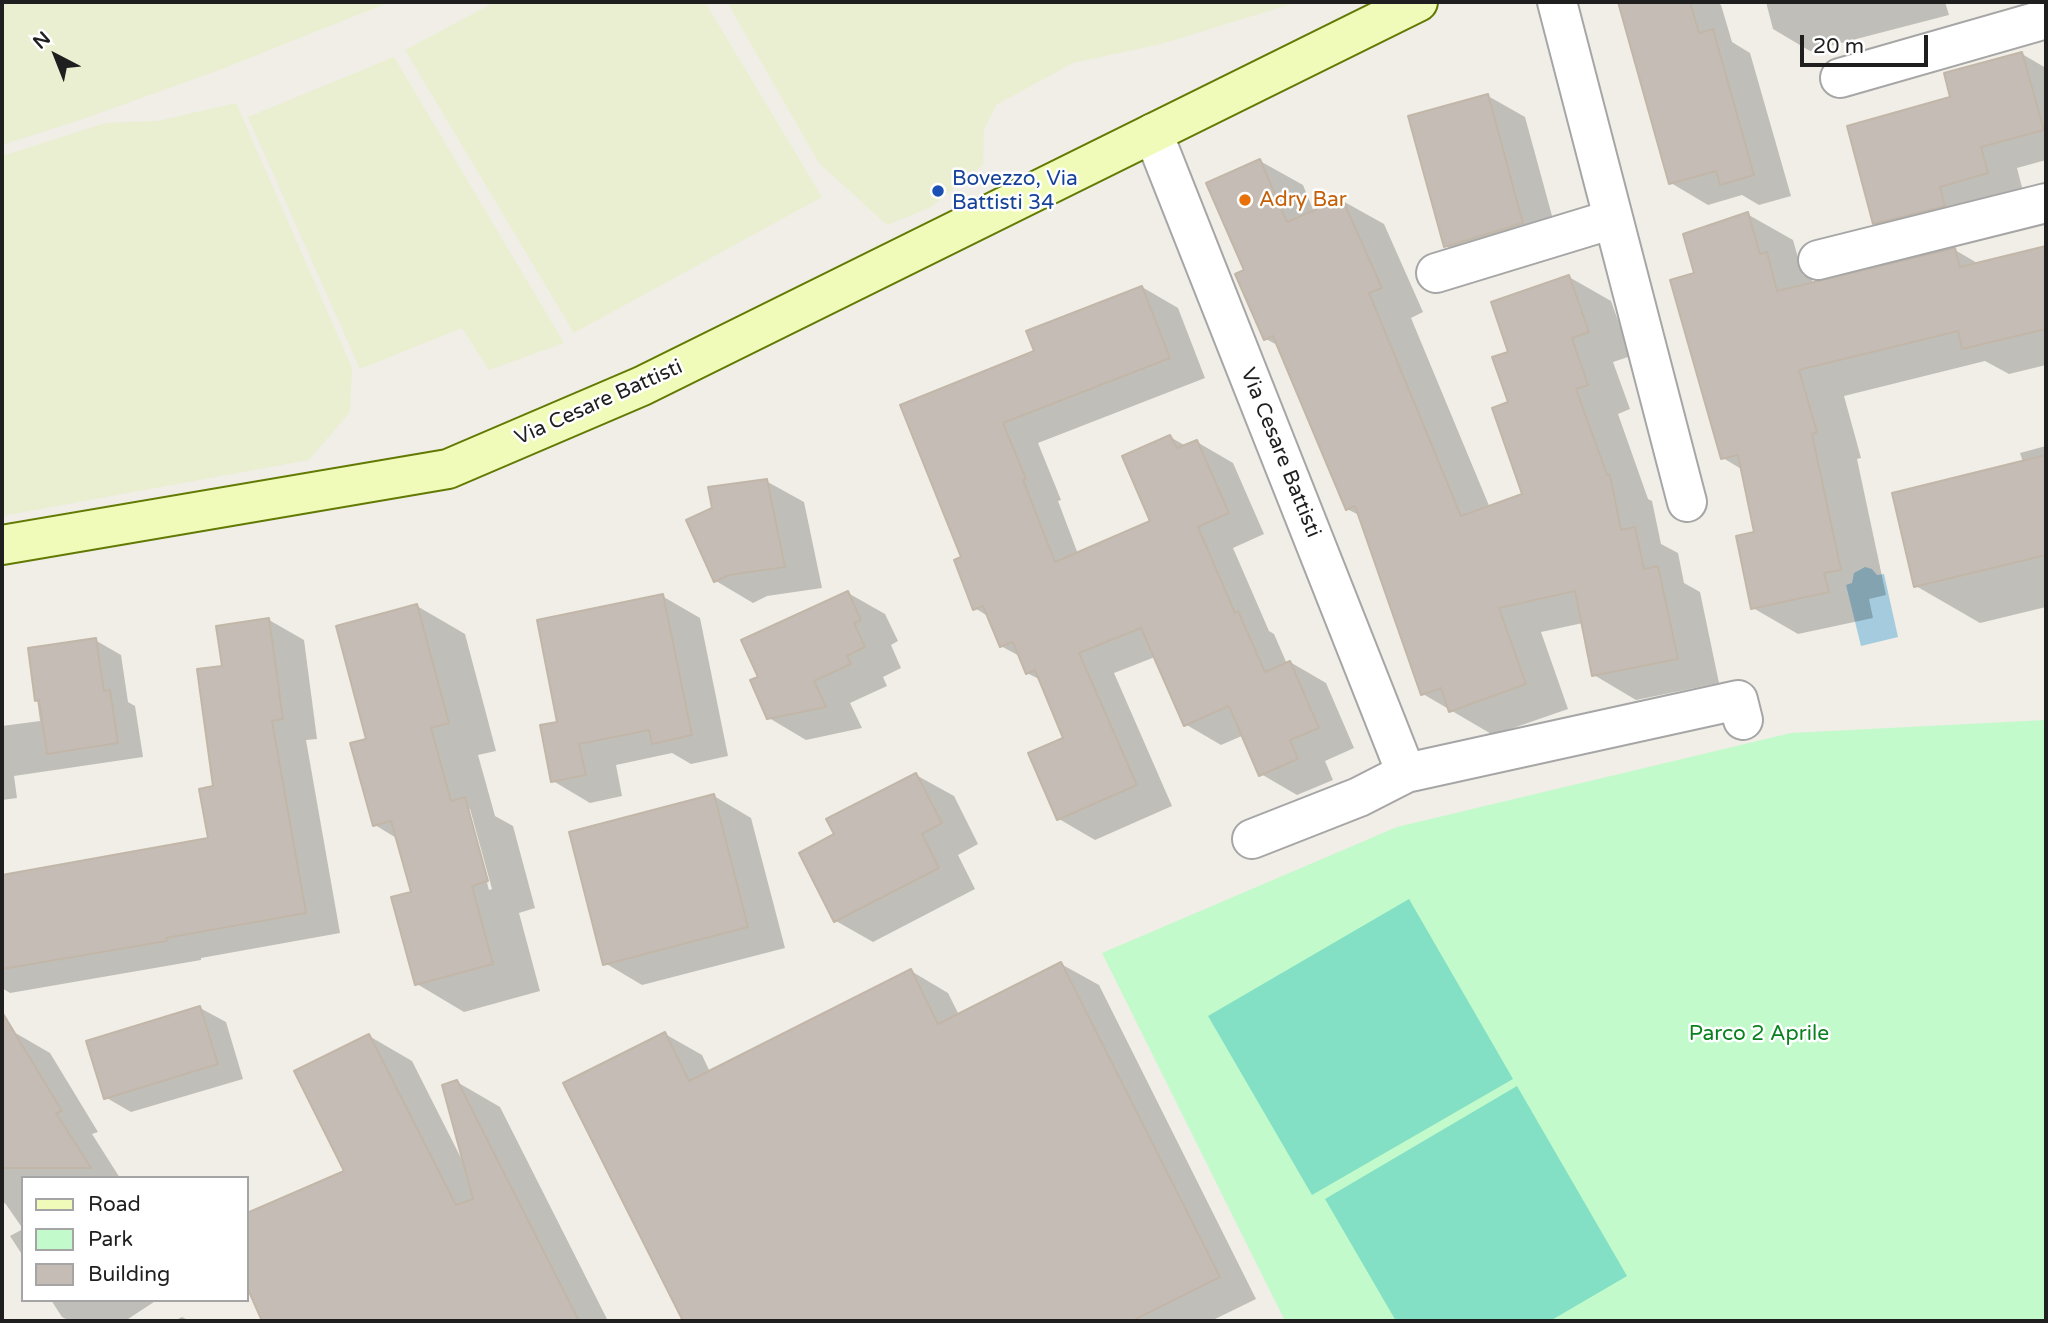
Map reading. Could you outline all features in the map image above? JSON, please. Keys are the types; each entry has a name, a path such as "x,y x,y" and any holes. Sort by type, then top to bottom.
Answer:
{"street":[{"name":"Via Cesare Battisti","path":"2,545 449,470 654,380 1418,2"},
{"path":"1557,2 1687,502"},
{"path":"1840,78 2046,19"},
{"name":"Via Cesare Battisti","path":"1153,133 1406,773"},
{"path":"1818,260 2046,203"},
{"path":"1436,272 1614,219"},
{"path":"1252,839 1359,797 1406,773 1738,699 1743,720"}],"green space":[{"path":"2,2 390,2 222,69 2,145"},
{"path":"495,2 705,2 822,197 574,333 405,50"},
{"path":"727,2 1298,2 1161,44 1073,63 996,105 984,130 983,165 931,207 887,225 819,163"},
{"path":"394,57 564,343 489,370 462,328 360,369 248,117"},
{"path":"236,103 352,368 350,412 309,460 2,516 2,156 106,123 158,121"},
{"name":"Parco 2 Aprile","path":"2046,720 2046,1321 1285,1321 1102,953 1397,827 1791,733"},
{"path":"1409,899 1513,1079 1312,1195 1208,1016"},
{"path":"1517,1086 1627,1276 1550,1321 1396,1321 1325,1199"}],"water":[{"path":"1865,567 1872,569 1877,575 1884,574 1898,637 1861,646 1846,585 1852,583 1854,573"}],"building":[{"path":"1618,2 1690,2 1699,33 1713,29 1754,175 1720,185 1716,171 1669,184"},
{"path":"2022,52 2044,130 1981,147 1988,173 1940,187 1945,206 1873,224 1847,126 1950,97 1944,73"},
{"path":"1488,94 1523,223 1444,247 1408,116"},
{"path":"1260,159 1287,222 1342,198 1382,288 1369,293 1461,516 1522,494 1492,408 1508,402 1492,357 1508,352 1491,302 1569,275 1589,332 1572,338 1588,385 1576,389 1607,475 1610,475 1621,530 1635,527 1644,569 1658,566 1678,659 1592,676 1575,591 1499,608 1526,684 1449,712 1441,688 1421,695 1355,506 1346,510 1273,336 1264,340 1235,274 1244,270 1206,183"},
{"path":"1748,212 1760,254 1767,252 1777,291 1955,248 1960,267 2046,246 2046,329 1962,349 1958,331 1799,370 1817,432 1812,434 1841,570 1824,573 1829,592 1751,609 1736,536 1754,532 1738,455 1721,459 1670,280 1694,273 1683,234"},
{"path":"1142,286 1170,358 1003,423 1055,562 1150,521 1122,456 1170,435 1177,448 1197,440 1229,513 1198,527 1235,613 1238,611 1265,672 1290,661 1319,728 1290,740 1298,759 1259,776 1229,706 1184,726 1141,628 1079,653 1137,785 1057,820 1028,753 1063,738 1035,670 1026,674 1013,642 1000,647 983,606 973,610 954,560 961,557 900,405 1034,351 1026,331"},
{"path":"2046,455 2046,555 1914,587 1892,493"},
{"path":"767,479 785,567 729,575 714,582 686,520 712,508 708,487"},
{"path":"848,591 861,620 854,623 865,647 847,656 851,664 814,681 826,707 767,719 750,680 758,677 741,640"},
{"path":"663,594 692,735 652,744 649,730 579,744 586,775 551,782 540,725 557,722 537,620"},
{"path":"417,604 449,723 431,728 451,801 465,797 488,881 472,886 493,964 415,985 391,897 411,892 391,821 373,826 350,743 366,739 336,626"},
{"path":"269,618 283,719 272,721 306,913 166,938 167,941 2,969 2,875 208,838 199,789 213,786 197,669 222,666 216,626"},
{"path":"96,638 104,691 110,690 118,743 47,754 39,700 35,701 28,648"},
{"path":"916,773 942,823 922,834 939,868 834,922 799,853 834,834 826,819"},
{"path":"714,794 748,927 603,965 569,832"},
{"path":"1061,962 1220,1277 1132,1321 683,1321 563,1083 665,1032 689,1081 911,969 938,1024"},
{"path":"200,1006 218,1064 104,1099 86,1041"},
{"path":"2,1012 62,1111 56,1113 91,1168 2,1168"},
{"path":"369,1034 456,1205 473,1199 442,1085 457,1080 579,1321 262,1321 248,1289 248,1213 344,1171 294,1071"}],"place":[{"name":"Bovezzo, Via Battisti 34","path":"938,191"},
{"name":"Adry Bar","path":"1245,200"}]}
